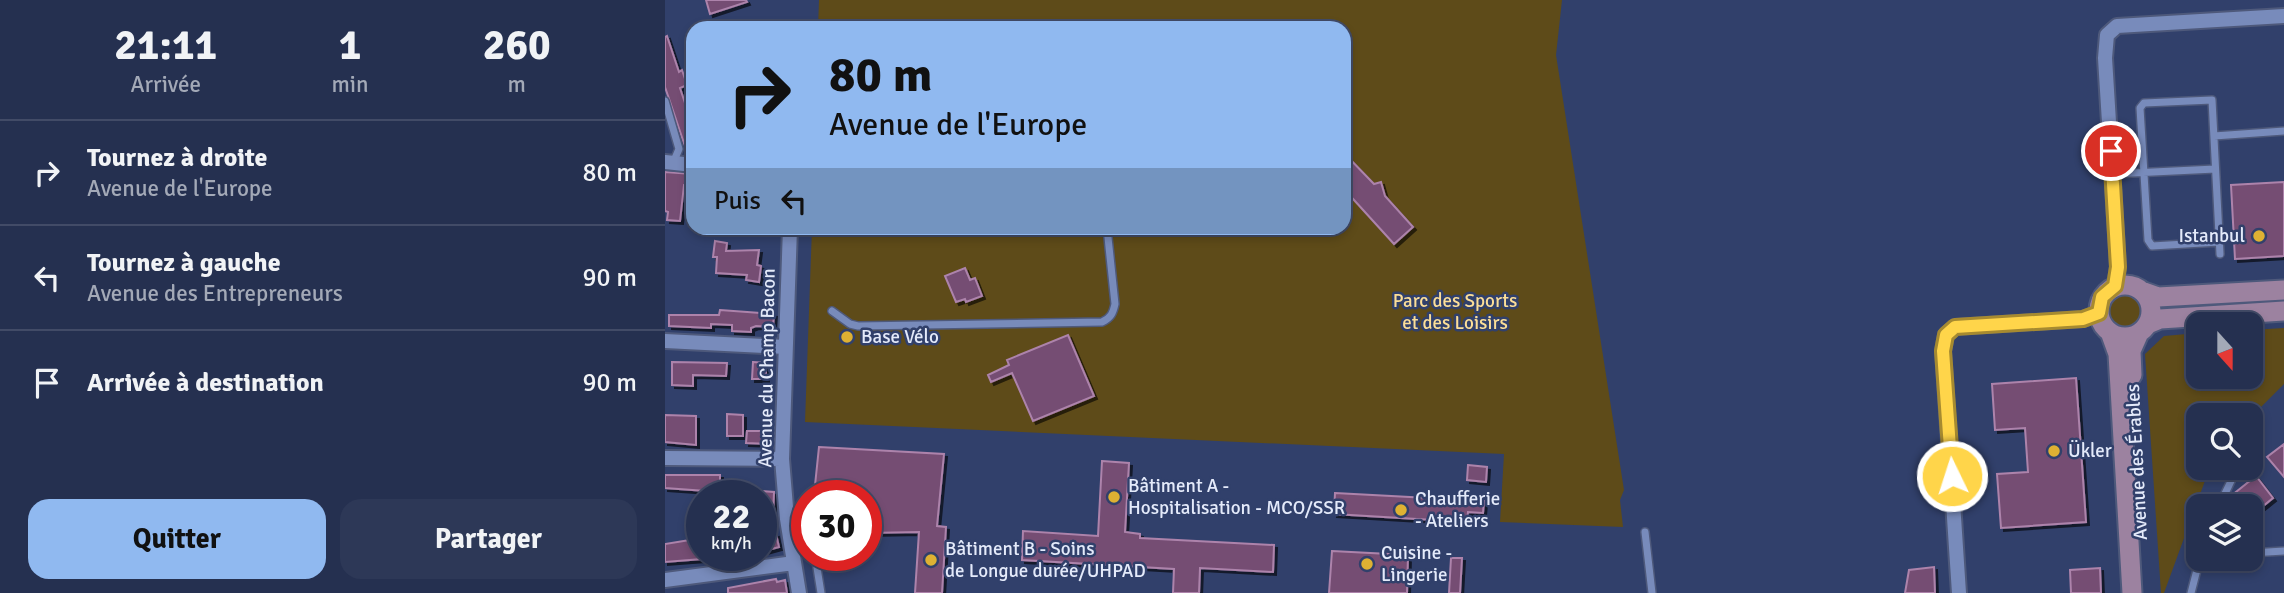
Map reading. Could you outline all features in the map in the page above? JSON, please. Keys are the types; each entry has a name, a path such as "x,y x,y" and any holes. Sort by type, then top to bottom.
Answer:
{"main road":[{"path":"2284,290 2158,297 2130,285 2115,286 2102,297 2099,313 2104,327 2124,337 2160,319 2284,311"},
{"path":"2143,329 2151,308 2144,292"},
{"name":"Avenue des Érables","path":"2143,329 2131,351 2144,593"},
{"name":"Avenue des Érables","path":"2110,332 2118,354 2132,593"}],"street":[{"path":"2115,286 2118,267 2105,58 2107,35 2117,26 2284,16"},
{"name":"Avenue du Champ Bacon","path":"790,235 782,459 791,537"},
{"path":"1959,593 1943,351 1946,335 1955,327 2083,319 2099,313"},
{"path":"665,341 785,348"},
{"path":"665,458 782,459"},
{"path":"665,580 791,563"},
{"name":"Avenue du Champ Bacon","path":"795,571 799,593"}],"lane":[{"path":"2219,242 2152,246 2148,240 2140,108 2144,103 2212,100 2220,254"},
{"path":"665,101 679,149 669,162"},
{"path":"2214,136 2284,131"},
{"path":"2112,174 2215,169"},
{"path":"832,311 850,324 858,326 1102,322 1114,313 1115,304 1108,235"},
{"path":"1645,532 1653,593"},
{"path":"2263,552 2284,551"},
{"path":"818,571 821,593"},
{"path":"2191,593 2197,571"}],"green space":[{"name":"Parc des Sports et des Loisirs","path":"819,0 1562,0 1556,55 1624,490 1620,500 1623,527 1500,522 1504,454 805,422 812,235 1351,235 1351,21 818,21"},
{"path":"2125,292 2138,297 2143,310 2138,323 2125,328 2112,323 2107,310 2112,297"},
{"path":"2284,328 2284,384 2263,405 2186,403 2186,480 2205,480 2200,494 2186,494 2186,533 2164,593 2161,593 2145,354 2164,336 2186,334 2186,389 2263,389 2263,329"}],"building":[{"path":"706,0 746,0 747,2 710,14"},
{"path":"667,36 679,72 682,70 686,82 686,85 680,88 686,106 686,149 665,87"},
{"path":"1351,160 1374,184 1381,182 1385,196 1413,227 1394,244 1351,197"},
{"path":"665,172 686,174 680,221 667,220 668,212 665,211"},
{"name":"Istanbul","path":"2284,182 2284,256 2235,259 2231,185"},
{"path":"715,241 727,243 726,251 759,250 759,282 746,280 747,275 716,273 717,257 713,257"},
{"path":"965,268 970,280 975,278 982,296 966,302 965,299 956,302 945,276"},
{"path":"720,310 774,314 773,327 756,326 751,328 751,332 732,331 732,325 711,324 711,328 669,326 669,315 719,315"},
{"path":"1068,335 1094,396 1033,421 1012,373 991,382 988,375 1009,365 1007,360"},
{"path":"672,362 727,363 726,376 693,375 693,386 672,385"},
{"path":"753,362 766,363 766,379 752,379"},
{"name":"Ükler","path":"2076,378 2086,522 2001,528 1997,474 2028,472 2025,428 1995,430 1992,384"},
{"path":"727,414 743,415 743,436 727,436"},
{"path":"665,415 696,416 696,445 665,442"},
{"path":"747,431 767,431 767,444 746,443"},
{"path":"2284,444 2284,477 2267,457"},
{"path":"819,447 944,454 937,526 946,527 942,593 915,593 919,532 882,533 882,480 816,480"},
{"name":"Bâtiment A - Hospitalisation - MCO/SSR","path":"1102,461 1129,463 1125,532 1140,534 1140,538 1274,545 1273,572 1200,568 1199,593 1173,593 1174,569 1022,560 1023,531 1098,536"},
{"path":"1468,465 1487,467 1486,482 1467,480"},
{"path":"665,475 720,475 720,480 686,480 686,490 665,488"},
{"path":"2251,480 2259,480 2273,498 2263,506 2263,494 2234,494"},
{"name":"Chaufferie - Ateliers","path":"1335,493 1484,501 1483,513 1468,512 1467,522 1334,514"},
{"path":"686,541 686,560 665,562 665,544"},
{"name":"Cuisine - Lingerie","path":"1332,551 1408,555 1407,593 1329,593"},
{"path":"1451,558 1462,558 1460,593 1449,593"},
{"path":"1934,567 1935,593 1905,593 1909,570"},
{"path":"2100,568 2101,593 2071,593 2070,570"},
{"path":"776,579 777,582 785,580 787,593 728,593 728,588"}],"place":[{"name":"Istanbul","path":"2259,236"},
{"name":"Base Vélo","path":"847,337"},
{"name":"Ükler","path":"2054,451"},
{"name":"Bâtiment A - Hospitalisation - MCO/SSR","path":"1114,497"},
{"name":"Chaufferie - Ateliers","path":"1401,510"},
{"name":"Bâtiment B - Soins de Longue durée/UHPAD","path":"931,560"},
{"name":"Cuisine - Lingerie","path":"1367,564"}],"route":[{"path":"1952,476 1943,351 1946,335 1955,327 2083,319 2099,313 2102,297 2115,286 2118,267 2111,151"}]}
